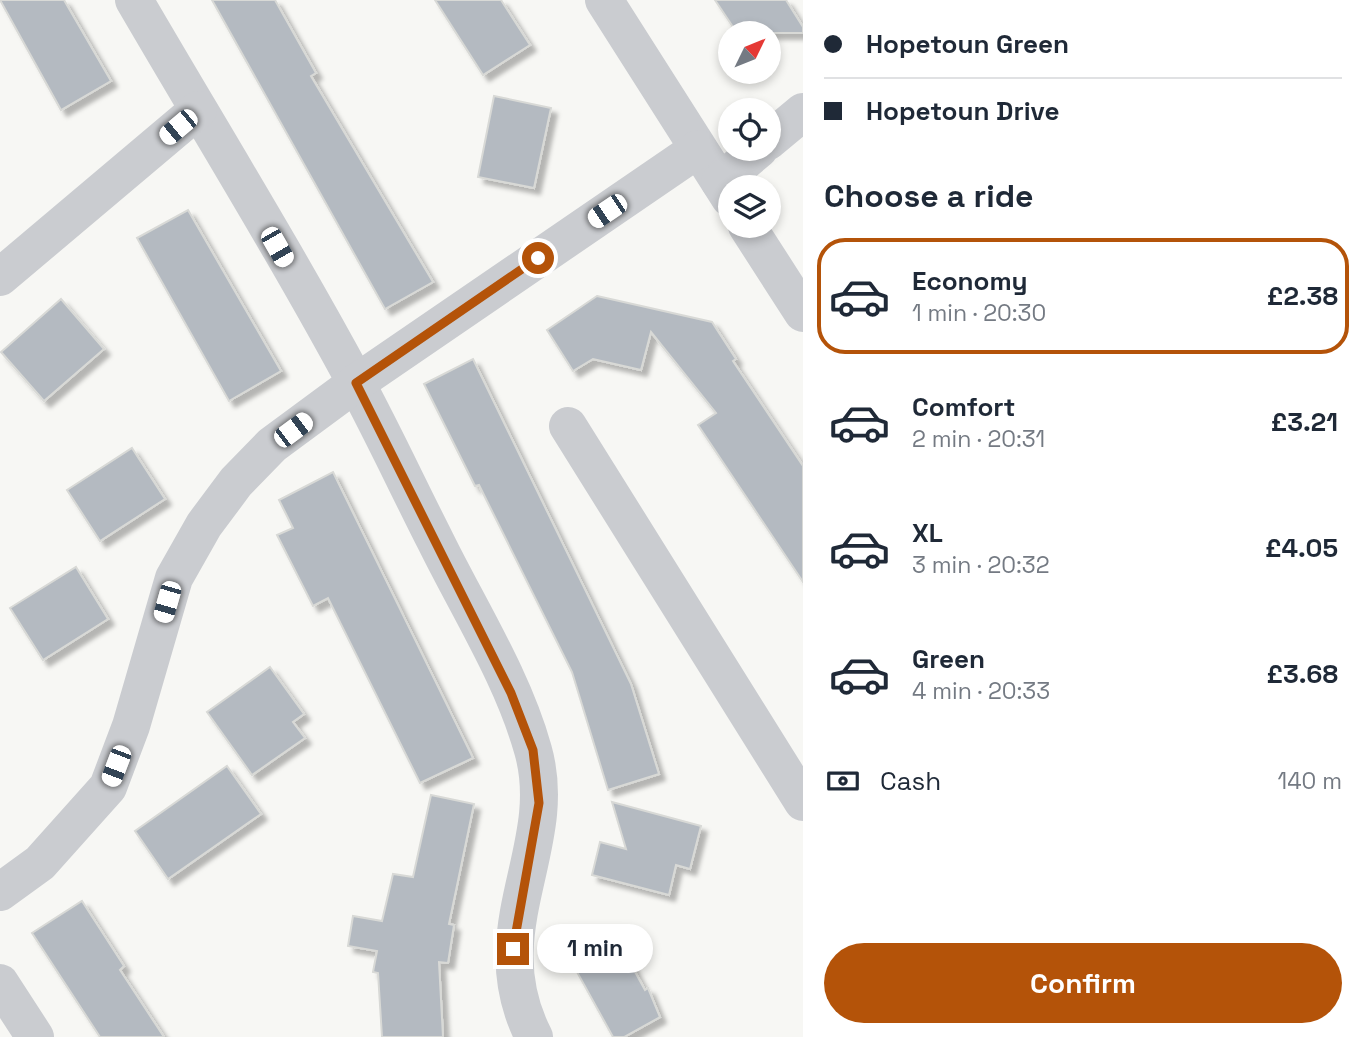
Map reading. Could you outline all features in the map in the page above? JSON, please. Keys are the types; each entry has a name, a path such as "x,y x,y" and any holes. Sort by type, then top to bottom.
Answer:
{"street":[{"path":"134,0 356,383 511,693 533,750 539,803 514,934 513,963 517,994 534,1037"},
{"path":"604,0 718,179"},
{"path":"0,277 198,110"},
{"path":"781,130 803,112"},
{"path":"0,892 40,863 108,786 131,726 174,578 204,525 236,482 272,446 356,383 698,149"},
{"path":"737,175 749,161"},
{"path":"755,238 803,313"},
{"path":"568,426 802,797"},
{"path":"0,983 35,1037"}],"building":[{"path":"0,0 64,0 111,81 61,110"},
{"path":"212,0 275,0 316,73 311,76 433,282 385,309"},
{"path":"435,0 501,0 530,45 483,75"},
{"path":"715,0 786,0 803,27 803,33 781,33 781,21 729,21"},
{"path":"494,96 551,108 534,188 478,177"},
{"path":"188,210 281,371 229,401 137,238"},
{"path":"597,296 712,322 736,359 733,361 803,466 803,582 698,425 716,413 651,332 641,370 593,359 573,371 547,330"},
{"path":"61,299 104,349 44,401 1,352"},
{"path":"473,359 631,684 659,774 608,790 572,672 479,485 475,486 424,384"},
{"path":"132,448 165,499 100,541 67,490"},
{"path":"333,472 473,758 420,783 328,598 313,606 277,535 293,528 279,500"},
{"path":"76,567 108,619 43,660 10,608"},
{"path":"270,667 304,714 293,722 305,738 252,775 207,712"},
{"path":"227,766 261,814 168,879 135,831"},
{"path":"431,795 474,804 449,924 454,925 448,963 439,962 443,1037 382,1037 378,973 373,972 377,951 348,946 353,916 382,921 393,874 413,877"},
{"path":"612,802 701,826 690,869 676,865 669,895 592,875 600,842 626,849"},
{"path":"82,901 124,966 120,970 164,1037 100,1037 32,933"},
{"path":"622,948 645,990 648,988 660,1017 624,1037 613,1037 577,972"}],"route":[{"path":"513,949 539,803 533,750 511,693 356,383 538,258"}]}
